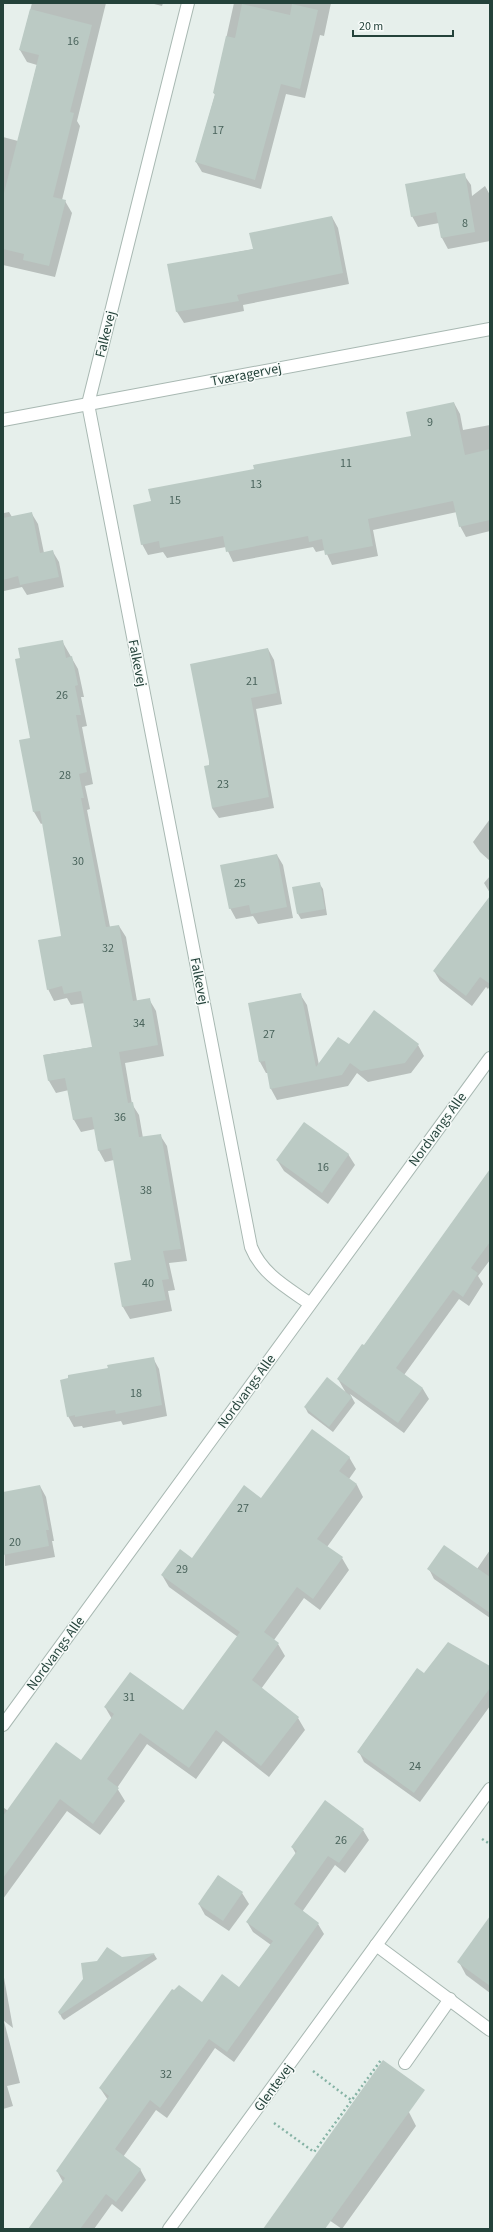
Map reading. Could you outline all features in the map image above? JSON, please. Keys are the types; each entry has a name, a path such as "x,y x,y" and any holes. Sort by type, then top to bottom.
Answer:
{"street":[{"name":"Falkevej","path":"188,3 88,404 251,1247 256,1259 264,1270 309,1303"},
{"name":"Tværagervej","path":"3,420 490,329"},
{"name":"Nordvangs Alle","path":"3,1725 309,1303 490,1058"},
{"name":"Glentevej","path":"169,2229 490,1790"},
{"path":"376,1945 490,2030"},
{"path":"405,2063 450,1999"}],"path":[{"path":"256,2110 314,2152 388,2050 405,2063"},
{"path":"294,2057 351,2100"}],"building":[{"path":"242,4 290,15 292,4 318,10 300,89 281,84 255,180 195,162 215,94 213,93 226,36 235,38"},
{"path":"30,9 92,25 70,112 74,113 53,197 66,200 49,266 23,260 24,254 3,249 3,197 39,55 19,50"},
{"path":"465,173 475,232 441,238 436,212 411,217 405,184"},
{"path":"332,216 343,273 237,295 239,301 176,312 167,264 253,249 249,233"},
{"path":"454,402 465,455 490,449 490,520 459,527 453,501 368,519 373,546 325,555 322,539 309,542 308,536 226,552 223,536 160,548 159,541 141,545 133,505 151,501 148,489 254,469 253,465 411,436 406,412"},
{"path":"32,512 40,553 53,550 59,577 20,585 18,576 3,580 3,518"},
{"path":"63,640 66,658 72,656 78,685 75,686 81,715 76,715 87,772 79,774 84,798 81,798 106,927 119,925 133,1001 150,998 158,1045 119,1052 128,1103 133,1102 139,1137 161,1134 181,1249 163,1251 169,1279 162,1280 166,1300 122,1307 114,1263 131,1260 111,1148 98,1151 92,1117 73,1120 65,1078 48,1081 43,1055 92,1047 81,991 64,994 62,986 47,990 38,940 61,936 40,811 33,812 19,740 30,738 15,659 20,658 18,648"},
{"path":"268,648 277,693 251,698 269,797 212,808 204,766 209,765 209,761 190,664"},
{"path":"277,854 287,907 251,914 249,905 229,909 220,865"},
{"path":"320,882 325,909 297,914 292,887"},
{"path":"490,896 490,984 480,977 466,996 433,971"},
{"path":"301,993 316,1067 338,1037 349,1044 374,1010 419,1044 405,1063 361,1071 350,1063 342,1075 270,1089 265,1061 259,1062 248,1003"},
{"path":"304,1122 349,1154 322,1193 276,1160"},
{"path":"490,1169 490,1242 471,1268 478,1273 463,1297 453,1290 396,1368 423,1388 398,1423 337,1379 362,1344 364,1345"},
{"path":"154,1357 162,1405 116,1414 115,1410 67,1417 60,1380 68,1378 68,1375 108,1368 107,1365"},
{"path":"327,1377 352,1397 329,1427 304,1407"},
{"path":"312,1429 350,1457 339,1471 357,1484 317,1539 343,1557 313,1599 297,1587 264,1632 279,1643 252,1680 299,1717 261,1766 216,1730 189,1768 140,1733 107,1779 119,1788 93,1824 60,1799 3,1878 3,1816 56,1742 81,1760 114,1714 104,1707 130,1672 183,1710 240,1632 161,1575 180,1549 192,1558 244,1485 261,1498"},
{"path":"40,1485 49,1530 46,1530 49,1546 3,1555 3,1492"},
{"path":"444,1545 490,1577 490,1613 427,1569"},
{"path":"448,1642 490,1666 490,1688 414,1793 357,1752 417,1668 424,1673"},
{"path":"325,1800 364,1829 339,1863 328,1856 294,1904 319,1923 227,2052 209,2039 160,2108 150,2100 115,2149 141,2169 116,2202 106,2194 80,2229 28,2229 65,2178 56,2171 109,2096 99,2088 172,1989 174,1990 179,1985 202,2002 222,1974 239,1987 273,1941 246,1922 297,1851 291,1847"},
{"path":"218,1875 243,1892 223,1921 198,1904"},
{"path":"490,1916 490,1986 457,1962"},
{"path":"107,1947 122,1957 155,1953 60,2015 58,2012 83,1979 81,1963 97,1961"},
{"path":"383,2060 425,2090 325,2229 263,2229"}]}
